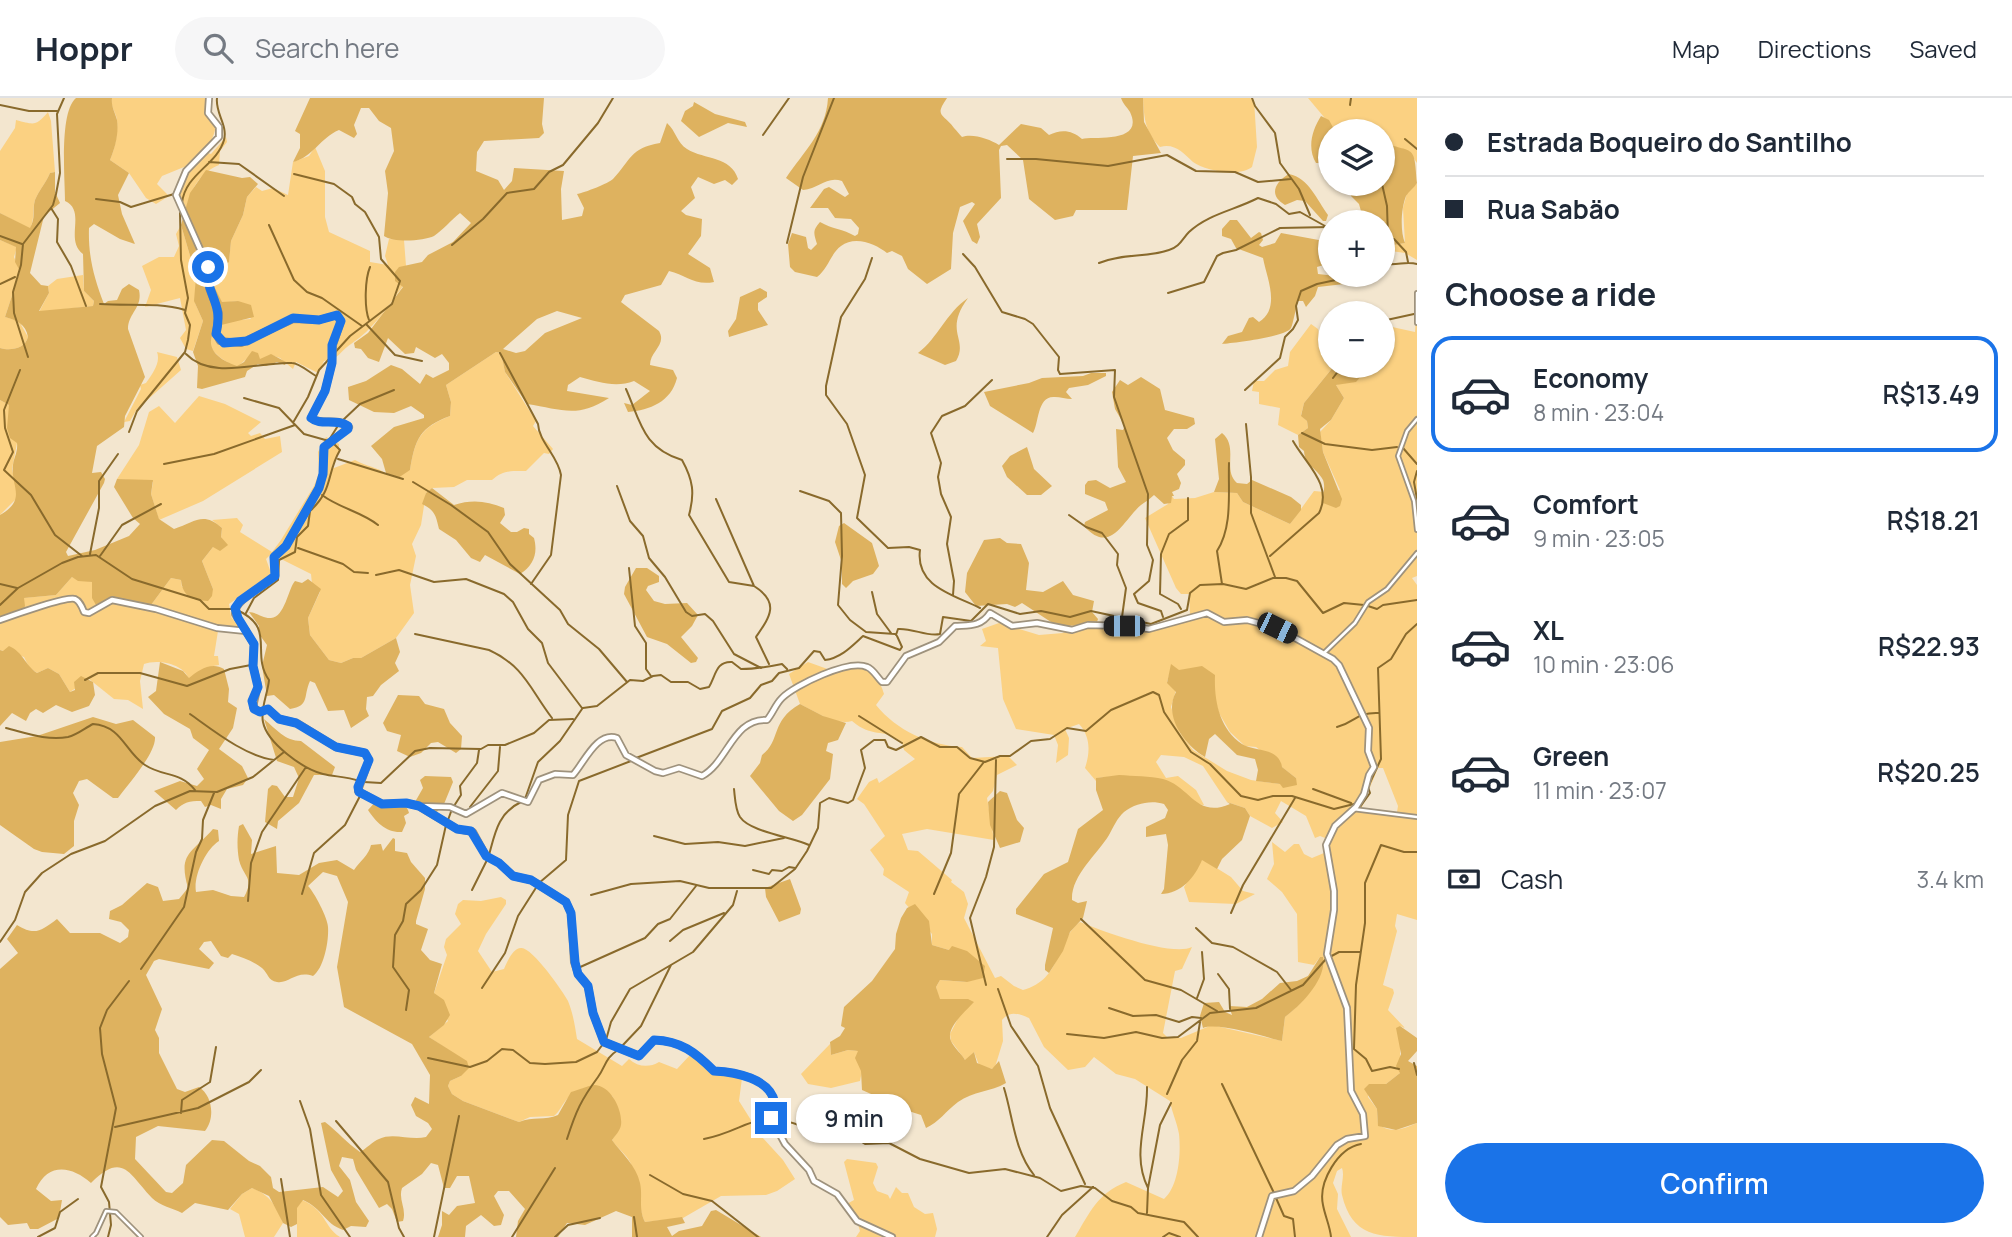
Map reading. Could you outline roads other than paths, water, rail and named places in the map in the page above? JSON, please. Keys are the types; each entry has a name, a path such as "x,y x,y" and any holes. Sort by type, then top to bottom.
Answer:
{"street":[{"path":"209,98 208,113 219,127 219,137 186,171 176,195 208,267 209,288 219,313 217,337 224,343 236,344 293,318 319,320 339,316 341,321 332,345 332,363 325,391 311,418 315,422 343,422 349,427 324,447 323,474 319,488 286,546 274,557 275,576 236,606 235,614 254,644 253,666 258,685 252,701 254,709 260,712 268,709 279,719 296,723 336,747 365,753 369,760 357,789 361,794 382,804 450,807 466,814 502,793 529,802 539,780 555,774 573,775 582,760 602,738 609,736 620,740 626,755 654,771 660,773 679,768 699,776 709,772 747,724 769,718 774,706 788,693 822,674 862,666 869,668 881,682 887,681 906,656 939,642 955,626 971,626 982,622 990,613 1012,626 1037,623 1072,630 1088,625 1149,629 1207,613 1224,622 1247,620 1277,628 1339,665 1369,728 1368,751 1374,768 1369,775 1364,794 1353,809 1339,820 1326,839 1334,901 1327,954 1347,1008 1351,1091 1363,1114 1366,1136 1347,1139 1337,1145 1301,1186 1272,1196 1259,1237"},
{"path":"1417,293 1417,323"},
{"path":"1417,419 1407,431 1398,459 1414,501 1417,530"},
{"path":"1324,655 1333,641 1355,623 1368,601 1387,589 1417,553"},
{"path":"0,620 63,599 74,598 84,612 89,613 112,600 156,609 217,628 247,631"},
{"path":"419,806 457,829 473,832 486,856 499,863 513,876 531,880 566,902 571,913 578,974 588,986 593,1013 604,1042 639,1056 654,1040 673,1041 704,1060 714,1071 740,1072 766,1087 775,1103 771,1118 785,1144 810,1170 814,1181 837,1194 857,1221 892,1237"},
{"path":"1353,809 1417,817"},
{"path":"92,1237 106,1211 116,1212 141,1237"}],"waterway":[{"path":"28,357 14,313 13,292 21,265 23,244 53,205 56,194 60,173 57,114 64,98"},
{"path":"182,203 189,184 215,156 224,140 217,98"},
{"path":"452,245 483,219 507,193 534,189 549,172 563,165 598,123 613,98"},
{"path":"763,135 789,98"},
{"path":"787,243 803,177 834,98"},
{"path":"1252,98 1275,133 1280,163 1299,189 1310,215"},
{"path":"1350,105 1351,98"},
{"path":"0,105 29,111 57,111"},
{"path":"1405,139 1417,149"},
{"path":"1007,159 1108,166 1167,155 1196,171 1235,172 1258,182 1291,179"},
{"path":"209,162 239,164 284,196"},
{"path":"294,174 334,184 352,197 355,204 365,212 379,237 381,259 400,281 392,304 350,336 319,370 294,421"},
{"path":"96,199 120,202 131,207 174,194"},
{"path":"1385,196 1387,210"},
{"path":"1099,263 1173,249 1196,226 1213,216 1258,198 1276,204 1289,214 1300,212 1318,222"},
{"path":"51,208 58,219 57,242 71,266 86,306"},
{"path":"129,432 137,411 185,352 188,340 190,325 185,313 188,298 181,260 180,213"},
{"path":"269,225 294,280 307,292 322,298 362,326"},
{"path":"1168,293 1204,282 1217,256 1236,250 1280,228 1318,227"},
{"path":"0,236 22,244"},
{"path":"1395,240 1406,252 1408,262"},
{"path":"963,254 975,267 1002,312 1033,324 1059,357 1060,374 1115,370 1114,397 1148,494 1147,545 1153,560 1149,581 1134,594 1138,603 1161,611 1163,617"},
{"path":"872,258 865,279 841,317 826,386 826,395 847,424 865,475 857,518 888,548 909,547 920,550 920,563 930,581 949,594 980,608"},
{"path":"1395,264 1417,264"},
{"path":"369,320 366,293 370,267"},
{"path":"0,284 15,277"},
{"path":"1245,390 1280,358 1285,337 1298,320 1296,306 1301,291 1318,284"},
{"path":"100,304 154,305 185,310"},
{"path":"1395,318 1414,314"},
{"path":"366,324 395,355 422,361"},
{"path":"500,353 538,424 561,475 551,555 531,584"},
{"path":"186,354 209,367 237,368 295,363 316,376"},
{"path":"20,370 4,410 5,428 13,452 4,470 31,495 55,535 82,556"},
{"path":"953,595 954,581 947,544 951,517 941,494 938,477 941,463 931,433 942,416 965,406 992,380"},
{"path":"626,389 640,423 651,441 659,449 682,460 692,487 689,515 729,582 754,586"},
{"path":"342,421 360,404 394,390"},
{"path":"244,398 279,408 304,434 329,441"},
{"path":"329,440 339,424"},
{"path":"1246,424 1251,513 1275,577"},
{"path":"164,464 214,454 295,425"},
{"path":"1302,433 1325,444 1372,450 1397,447"},
{"path":"1270,556 1319,513 1322,503 1323,493 1316,475 1293,441"},
{"path":"246,613 254,598 278,580 279,560 295,552 297,537 308,526 310,511 323,496 340,450 333,443"},
{"path":"1403,448 1417,464"},
{"path":"90,554 99,508 99,481 118,454"},
{"path":"338,459 403,479"},
{"path":"1222,584 1217,551 1228,520 1229,463"},
{"path":"1417,471 1414,482 1417,499"},
{"path":"413,482 488,532 510,564 560,610 568,624 599,649 627,682"},
{"path":"617,486 630,521 643,536 649,558 665,577 686,612 692,616 705,614 713,621 734,654 761,668"},
{"path":"800,491 829,501 841,513 842,556 838,605 850,620 866,632 895,634"},
{"path":"322,495 378,525"},
{"path":"1181,609 1178,604 1160,594 1161,554 1169,534 1188,520 1188,498"},
{"path":"716,499 754,586 768,598 770,611 756,637 769,664"},
{"path":"100,556 122,525 161,504"},
{"path":"1069,515 1086,527 1102,533 1118,554 1117,565 1126,588 1122,617"},
{"path":"298,548 343,564 354,572 368,573"},
{"path":"0,605 18,588 62,563 78,557 96,555 132,579 200,600 209,609 233,609"},
{"path":"629,568 635,626 646,643 646,669 651,676"},
{"path":"376,575 399,570 434,582 466,579 504,594 513,602 528,629 542,643 548,663 582,708"},
{"path":"896,635 898,629 940,634 943,617 971,621 988,604 1020,614 1041,611 1070,617 1091,611 1151,624 1187,610 1190,593 1200,585 1223,584 1246,589 1273,578 1297,581 1323,613 1344,603 1364,605"},
{"path":"0,584 17,588"},
{"path":"872,592 877,614 891,633"},
{"path":"1368,606 1377,609 1383,605 1417,600"},
{"path":"237,610 249,617 260,633 262,660 269,680 262,717 271,738 296,761 315,771 359,781"},
{"path":"1360,807 1370,793 1368,787 1381,759 1378,668 1391,659 1406,634 1417,624"},
{"path":"415,634 489,650 501,656 519,671 552,718"},
{"path":"636,758 712,729 722,711 750,698 761,685 772,681 779,673 799,668 814,651 820,652 825,660 831,659 846,651 863,636 900,650 902,647 897,636"},
{"path":"583,708 597,706 630,680 643,681 661,675 671,682 688,682 700,689 709,687 717,670 727,662 732,662 741,669 782,664 787,669"},
{"path":"85,680 98,673 140,673 187,686 230,669 251,665"},
{"path":"591,895 631,884 680,881 709,888 771,888 795,869 807,851 818,828 820,803 829,798 848,803 853,800 865,768 861,750 874,740 885,740 888,747 896,750 921,737 940,747 957,747 970,758 985,762 1000,756 1010,756 1031,741 1050,739 1067,728 1086,731 1111,710 1153,692 1159,695 1164,712 1191,752 1210,764 1241,796 1258,800 1273,796 1292,796 1334,809 1354,804"},
{"path":"525,799 538,762 560,741 582,709"},
{"path":"1337,727 1365,714 1379,713"},
{"path":"190,714 241,748 274,760"},
{"path":"859,716 902,743"},
{"path":"364,782 381,783 415,751 430,748 481,749 488,745 505,745 534,733 549,720 573,719"},
{"path":"6,728 37,736 60,738 75,735 93,724 103,726 117,734 145,765 177,777 195,790"},
{"path":"470,807 498,771 500,747"},
{"path":"454,806 461,795 460,786 477,763 479,750"},
{"path":"0,942 15,920 25,892 42,873 71,854 105,841 155,806 190,791 217,792 253,777 284,752"},
{"path":"986,985 970,918 994,847 996,760"},
{"path":"482,988 505,953 518,916 539,883 566,860 568,815 579,781 631,761"},
{"path":"934,894 951,853 959,794 984,762"},
{"path":"248,901 251,863 262,832 306,767"},
{"path":"302,894 314,853 345,825 360,796 355,791 359,782"},
{"path":"734,789 737,810 745,822 809,845"},
{"path":"1313,789 1351,803"},
{"path":"141,969 184,907 196,852 202,839 203,820 214,793"},
{"path":"1231,913 1243,885 1295,798"},
{"path":"489,855 502,818 521,802"},
{"path":"448,820 452,809"},
{"path":"406,1010 409,990 393,967 395,935 403,921 406,904 421,890 437,865 446,825"},
{"path":"654,836 685,844 718,842 745,846 784,838"},
{"path":"1399,1069 1390,1067 1372,1071 1366,1059 1354,1049 1356,985 1365,923 1365,883 1381,845 1404,852 1417,852"},
{"path":"472,890 487,860"},
{"path":"753,870 769,874 772,870 795,868"},
{"path":"578,968 645,938 658,924 670,919 696,886"},
{"path":"428,1058 470,1067 487,1061 502,1049 513,1050 530,1063 545,1064 576,1062 597,1052 606,1040 611,1022 630,989 693,952 733,905 737,891"},
{"path":"670,941 683,930 724,913"},
{"path":"1081,919 1145,980 1181,990 1217,1011"},
{"path":"1196,928 1212,943 1233,947 1277,972 1291,990"},
{"path":"1197,998 1204,979 1202,952"},
{"path":"1067,1034 1104,1038 1136,1032 1162,1038 1178,1037 1210,1013 1256,1008 1303,985 1326,959 1339,952 1361,952"},
{"path":"622,1046 641,1026 671,965"},
{"path":"1218,974 1229,989 1230,1009"},
{"path":"108,1237 111,1225 109,1202 101,1187 116,1108 102,1054 100,1028 107,1010 129,981"},
{"path":"998,989 1011,1026 1038,1066 1050,1108 1085,1184"},
{"path":"1109,1008 1133,1016 1156,1015 1179,1022 1192,1017 1201,1018"},
{"path":"1167,1094 1182,1060 1197,1041 1200,1022"},
{"path":"181,1113 182,1100 210,1082 216,1047"},
{"path":"567,1139 583,1099 608,1059 618,1050"},
{"path":"1414,1063 1417,1075"},
{"path":"115,1127 198,1108 249,1082 261,1070"},
{"path":"1222,1084 1274,1193"},
{"path":"1147,1087 1140,1150 1143,1175 1148,1188"},
{"path":"1004,1088 1018,1144 1034,1175"},
{"path":"300,1101 310,1129 321,1195 350,1237"},
{"path":"1147,1213 1148,1188 1160,1125 1171,1103"},
{"path":"434,1237 459,1116"},
{"path":"704,1139 751,1122 773,1119 802,1126 815,1118 830,1122 865,1144 889,1143 920,1159 969,1173 1005,1169 1040,1178 1061,1191 1081,1186 1095,1188 1112,1201 1131,1207 1138,1213 1184,1222 1198,1237"},
{"path":"336,1121 388,1182 399,1228 404,1237"},
{"path":"1331,1237 1323,1205 1324,1186 1331,1167 1338,1159 1361,1144"},
{"path":"512,1237 555,1168"},
{"path":"650,1175 683,1194 712,1201 758,1237"},
{"path":"281,1179 290,1237"},
{"path":"1047,1237 1062,1215 1093,1187"},
{"path":"1276,1198 1284,1216 1293,1219 1295,1237"},
{"path":"38,1237 55,1228 60,1212 78,1199"},
{"path":"634,1217 637,1237"},
{"path":"555,1237 568,1225 600,1218"},
{"path":"1163,1237 1169,1233 1180,1237"}]}
